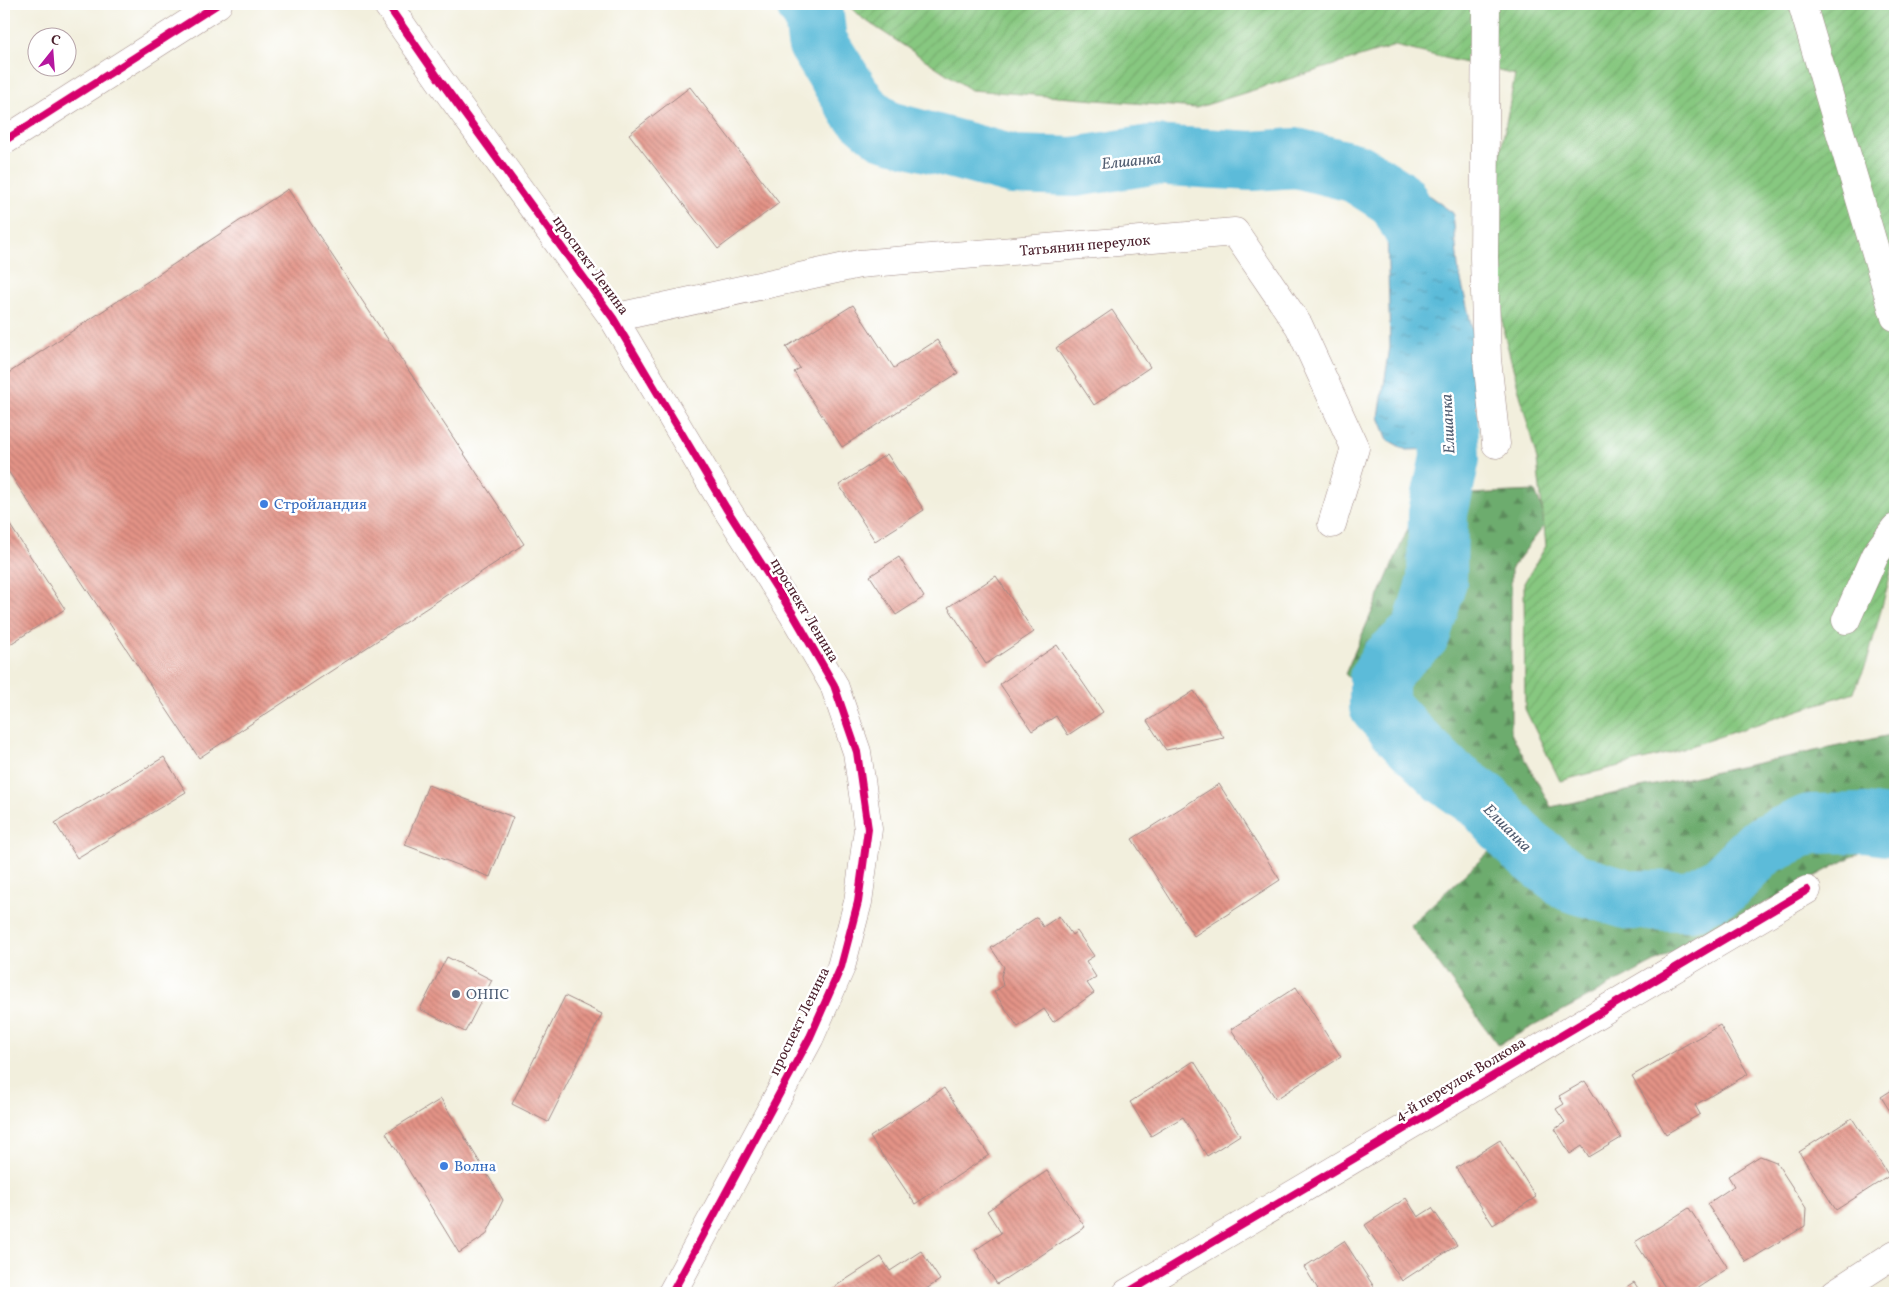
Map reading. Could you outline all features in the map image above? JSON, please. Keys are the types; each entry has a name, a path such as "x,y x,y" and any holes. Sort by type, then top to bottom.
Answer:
{"street":[{"path":"4,141 218,4"},
{"name":"проспект Ленина","path":"387,4 613,318 726,508 793,614 834,685 856,752 868,829 858,902 841,967 810,1037 672,1293"},
{"path":"1486,4 1484,258 1487,359 1496,444"},
{"path":"1802,4 1895,317"},
{"name":"Татьянин переулок","path":"613,318 859,264 1235,232 1299,326 1355,448 1332,524"},
{"path":"1846,620 1875,555 1895,528"},
{"name":"4-й переулок Волкова","path":"1128,1293 1807,890"},
{"path":"1835,1293 1895,1254"}],"green space":[{"path":"848,4 1895,4 1895,558 1867,662 1854,692 1670,753 1560,781 1525,709 1524,583 1546,546 1537,460 1504,333 1489,214 1515,75 1395,46 1196,108 971,90 862,18"},
{"path":"1535,491 1547,522 1511,569 1511,733 1551,807 1895,734 1895,837 1889,837 1498,1045 1410,925 1505,837 1345,674 1422,496"}],"water":[{"path":"1398,173 1453,213 1458,267 1475,341 1473,386 1478,418 1474,448 1406,450 1388,440 1379,417 1390,347 1387,229 1377,215 1371,191 1371,181"}],"building":[{"path":"690,87 779,203 718,249 629,134"},
{"name":"Стройландия","path":"288,189 524,544 199,758 4,465 4,376"},
{"path":"853,305 894,368 937,340 958,373 842,447 794,372 800,368 786,347"},
{"path":"1112,310 1150,367 1094,405 1056,348"},
{"path":"887,454 924,510 875,541 839,485"},
{"path":"4,516 65,609 4,648"},
{"path":"899,557 924,597 896,615 870,576"},
{"path":"996,576 1034,632 986,664 948,607"},
{"path":"1057,645 1103,712 1068,735 1056,716 1032,731 1000,684"},
{"path":"1194,691 1224,738 1166,750 1147,721"},
{"path":"164,757 186,792 77,858 55,823"},
{"path":"1219,784 1280,880 1194,936 1132,839"},
{"path":"428,785 513,817 490,877 405,845"},
{"path":"1059,916 1072,935 1077,931 1094,956 1086,961 1096,977 1087,983 1094,993 1053,1022 1044,1009 1018,1027 994,992 1003,986 1001,976 1004,967 991,948 1037,917 1043,927"},
{"name":"ОНПС","path":"447,957 492,980 465,1032 420,1009"},
{"path":"1296,987 1341,1057 1276,1099 1231,1029"},
{"path":"565,996 602,1014 548,1122 512,1104"},
{"path":"1720,1025 1748,1074 1695,1105 1700,1114 1666,1134 1632,1076"},
{"path":"1194,1061 1240,1135 1207,1156 1183,1117 1151,1136 1130,1102"},
{"path":"1585,1081 1621,1138 1589,1157 1582,1146 1570,1154 1555,1129 1565,1122 1556,1109 1564,1104 1559,1096"},
{"path":"944,1088 989,1155 915,1204 870,1137"},
{"path":"1895,1088 1895,1119 1881,1097"},
{"name":"Волна","path":"441,1099 503,1200 486,1235 459,1253 386,1133"},
{"path":"1852,1118 1889,1176 1836,1210 1799,1152"},
{"path":"1500,1140 1536,1197 1493,1225 1456,1168"},
{"path":"1760,1156 1776,1162 1806,1208 1805,1226 1746,1262 1707,1204 1734,1186 1728,1176"},
{"path":"1047,1171 1085,1227 997,1284 975,1250 1001,1233 987,1211"},
{"path":"1406,1198 1418,1217 1432,1208 1457,1245 1402,1281 1365,1225"},
{"path":"1689,1208 1728,1268 1690,1293 1669,1293 1635,1242"},
{"path":"1344,1241 1378,1293 1312,1293 1318,1289 1304,1267"},
{"path":"921,1251 940,1280 920,1293 825,1293 881,1257 890,1271"},
{"path":"1634,1282 1641,1293 1617,1293"}],"waterway":[{"name":"Елшанка","path":"806,4 814,15 817,42 859,109 884,130 1013,165 1074,167 1151,155 1252,161 1296,158 1356,173 1397,199 1422,246"},
{"name":"Елшанка","path":"1445,365 1450,458 1438,513 1437,581 1421,633 1390,661 1379,679 1379,706 1408,738 1447,776 1484,802 1524,846 1571,882 1630,900 1691,901 1723,885 1762,846 1810,824 1865,823 1895,827"}],"cycle path":[{"path":"4,141 218,4"},
{"path":"387,4 439,79 613,318 726,508 793,614 834,685 857,752 868,829 858,902 841,967 810,1037 672,1293"},
{"path":"1127,1293 1807,890"}],"place":[{"name":"Стройландия","path":"264,504"},
{"name":"ОНПС","path":"456,994"},
{"name":"Волна","path":"444,1166"}]}
